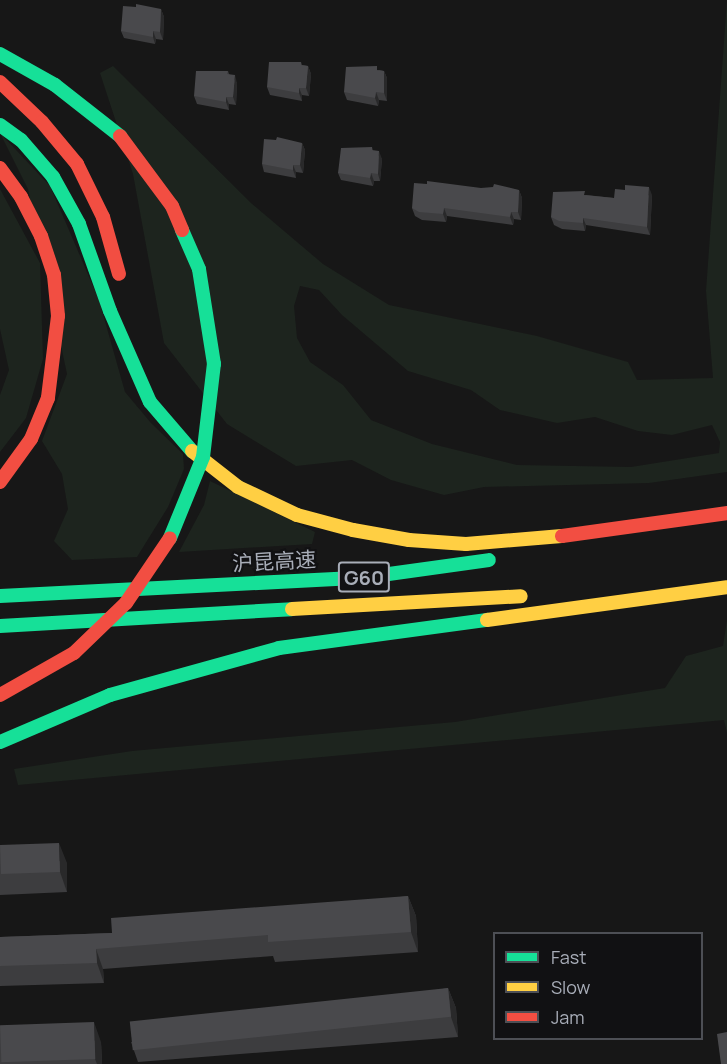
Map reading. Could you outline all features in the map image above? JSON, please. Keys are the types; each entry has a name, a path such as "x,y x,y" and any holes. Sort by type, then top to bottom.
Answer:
{"highway":[{"path":"0,54 55,85 120,136 172,206 199,268 214,364 206,447 193,488 167,546 126,603 74,653 0,695"},
{"path":"0,82 42,122 77,164 103,217 122,288"},
{"path":"0,124 21,140 53,177 79,224 150,402 189,448 238,487 297,515 409,540 466,544 523,541 725,513"},
{"path":"0,168 21,197 41,236 54,275 58,316 48,398 31,438 0,482"},
{"path":"127,310 129,353"},
{"path":"548,552 726,528"},
{"name":"沪昆高速","path":"0,596 360,578 501,559"},
{"path":"561,594 727,587"},
{"path":"0,742 110,694 279,648 727,587"},
{"name":"G60","path":"0,626 537,595"}],"shaded area":[{"path":"727,0 727,472 649,483 484,487 444,495 391,480 352,460 296,466 227,424 164,343 133,174 100,73 113,66 251,203 323,264 389,305 537,336 628,362 637,380 713,378 706,291","holes":["300,286 319,290 342,315 408,371 471,390 500,410 557,423 595,417 638,431 672,435 712,425 720,442 719,453 631,467 517,465 432,444 371,420 343,385 310,362 297,338 294,306"]},
{"path":"0,133 50,186 99,300 125,392 151,423 183,454 184,469 168,507 137,557 72,560 54,541 68,509 62,474 42,441 67,374 28,189"},
{"path":"0,189 40,263 43,359 26,418 0,452 0,395 9,370 0,329"},
{"path":"210,481 315,532 312,544 179,552 204,505"},
{"path":"727,620 727,733 724,720 18,785 14,769 132,751 455,722 665,688 686,656 723,646"}],"building":[{"path":"136,4 161,9 160,32 153,31 153,37 121,31 123,6 136,7"},
{"path":"269,62 301,62 301,65 308,66 306,88 299,88 299,93 267,87"},
{"path":"377,66 377,70 384,71 384,93 376,92 375,98 344,92 346,67"},
{"path":"196,71 228,71 227,74 235,75 233,97 226,97 226,102 194,96"},
{"path":"277,137 302,143 300,165 293,165 293,170 262,164 264,139 276,140"},
{"path":"372,147 372,150 379,151 378,174 371,173 370,178 338,173 341,148"},
{"path":"427,181 481,188 493,187 494,184 519,190 518,212 511,212 510,217 444,208 443,214 419,212 412,208 414,183 427,184"},
{"path":"625,185 649,187 647,227 583,218 583,223 559,221 551,217 553,192 585,191 584,195 614,198 615,189 625,190"},
{"path":"59,843 60,872 1,874 0,845"},
{"path":"408,896 411,932 268,942 268,935 96,949 97,963 0,966 0,937 112,933 111,918"},
{"path":"448,988 451,1017 133,1050 130,1021"},
{"path":"94,1022 95,1059 1,1062 0,1025"},
{"path":"727,1032 727,1064 721,1064 717,1034"}],"traffic: fast":[{"path":"0,54 55,85 120,136"},
{"path":"0,125 21,140 53,177 79,224 110,311 150,402 192,451"},
{"path":"170,538 203,457 214,364 199,269 182,230"},
{"path":"0,596 360,578 489,560"},
{"path":"0,626 292,609"},
{"path":"0,742 110,695 279,648 487,620"}],"traffic: slow":[{"path":"192,451 238,487 297,515 353,530 409,540 466,544 562,536"},
{"path":"487,620 727,587"},
{"path":"292,609 521,596"}],"traffic: jam":[{"path":"0,82 42,122 77,164 103,217 119,274"},
{"path":"120,136 172,206 182,230"},
{"path":"0,168 21,197 41,236 54,275 58,316 48,398 31,439 0,482"},
{"path":"562,536 727,513"},
{"path":"0,695 74,653 126,603 170,538"}]}
